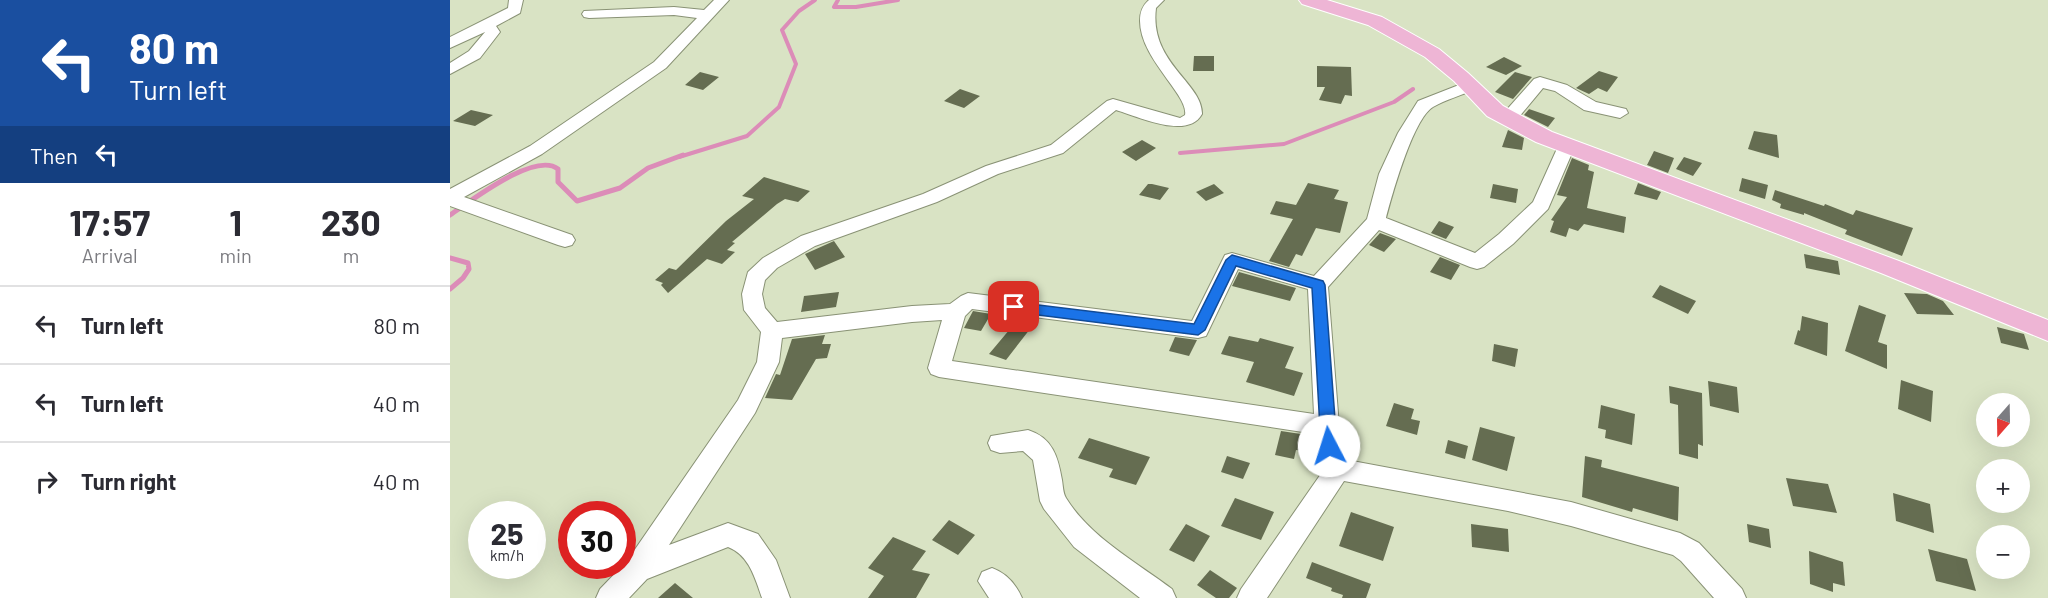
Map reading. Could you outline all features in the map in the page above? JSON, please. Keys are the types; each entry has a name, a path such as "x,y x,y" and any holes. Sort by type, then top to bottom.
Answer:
{"main road":[{"path":"1308,0 1375,21 1432,53 1470,86 1486,104 1508,119 1566,146 1890,267 2048,332"}],"street":[{"path":"450,43 515,10 516,0"},
{"path":"452,200 536,150 660,65 722,0"},
{"path":"609,598 637,570 747,406 768,362 771,332 755,310 752,294 755,277 770,263 808,241 930,198 992,170 1047,154 1072,138 1113,104 1180,123 1188,121 1193,117 1194,108 1162,65 1148,36 1149,7 1157,0"},
{"path":"589,14 674,11 708,15"},
{"path":"450,69 463,63 485,47 493,32 488,25"},
{"path":"1508,119 1540,82 1561,88 1590,106 1620,113"},
{"path":"1338,469 1329,446 1318,285 1376,221 1388,174 1407,133 1424,105 1470,86"},
{"path":"1376,221 1477,262 1541,205 1566,146"},
{"path":"452,200 565,240"},
{"path":"1318,285 1232,260 1198,330 968,301 955,312 939,368 1327,426"},
{"path":"771,332 912,314 955,312"},
{"path":"999,443 1028,440 1045,454 1053,501 1083,538 1162,598"},
{"path":"1251,598 1338,469"},
{"path":"1338,469 1508,500 1571,514 1680,545 1690,552 1732,598"},
{"path":"637,570 728,535 748,543 766,569 776,598"}],"building":[{"path":"1194,56 1214,56 1214,71 1193,71"},
{"path":"1504,57 1522,66 1506,75 1486,67"},
{"path":"1317,66 1351,67 1352,96 1345,95 1341,104 1319,100 1325,87 1317,87"},
{"path":"1599,71 1618,77 1607,92 1598,88 1589,94 1576,88"},
{"path":"700,72 719,77 703,90 685,85"},
{"path":"1515,72 1532,77 1513,99 1495,92"},
{"path":"960,89 980,96 964,108 944,101"},
{"path":"1529,109 1555,118 1548,127 1524,115"},
{"path":"471,110 493,115 475,126 453,121"},
{"path":"1508,130 1524,138 1522,150 1502,147"},
{"path":"1754,131 1777,135 1779,158 1748,149"},
{"path":"1142,140 1156,148 1136,161 1122,152"},
{"path":"1654,151 1674,158 1668,173 1647,165"},
{"path":"1684,157 1702,163 1693,176 1676,169"},
{"path":"1572,158 1589,165 1588,170 1594,172 1587,208 1626,217 1624,233 1584,224 1578,231 1569,228 1566,237 1550,232 1554,221 1551,220 1567,197 1557,195"},
{"path":"764,177 810,191 798,202 785,199 777,204 732,242 735,243 727,250 735,252 722,264 707,259 668,293 661,285 663,283 655,280 669,268 676,270 726,221 754,199 742,196"},
{"path":"1742,178 1768,185 1765,199 1739,191"},
{"path":"1308,183 1339,190 1334,199 1348,202 1340,233 1316,228 1302,256 1296,254 1289,267 1269,261 1293,219 1270,214 1276,201 1296,205"},
{"path":"1638,183 1661,192 1657,200 1634,194"},
{"path":"1148,184 1169,188 1160,200 1139,195"},
{"path":"1214,184 1224,193 1206,201 1196,192"},
{"path":"1493,184 1518,189 1516,203 1490,198"},
{"path":"1775,190 1824,206 1825,204 1853,215 1856,210 1913,228 1902,256 1845,234 1847,230 1804,213 1804,215 1780,208 1781,204 1772,200"},
{"path":"1439,221 1454,227 1446,239 1431,233"},
{"path":"1380,233 1396,239 1384,252 1369,245"},
{"path":"834,241 845,257 815,270 805,254"},
{"path":"1804,254 1838,261 1840,275 1806,268"},
{"path":"1440,257 1460,265 1451,280 1430,272"},
{"path":"1239,272 1296,288 1290,301 1232,286"},
{"path":"1660,285 1696,301 1688,314 1652,297"},
{"path":"839,292 836,307 801,312 804,296"},
{"path":"1904,293 1927,294 1943,301 1954,315 1917,314"},
{"path":"1859,305 1886,315 1878,342 1887,345 1887,369 1845,351"},
{"path":"973,311 991,314 981,331 964,328"},
{"path":"1802,316 1828,323 1827,356 1794,344 1798,330 1800,331"},
{"path":"1020,317 1037,320 1006,360 989,354"},
{"path":"1997,327 2024,334 2029,350 2001,343"},
{"path":"825,335 822,344 831,344 827,358 816,359 792,400 765,398 776,374 780,375 792,339"},
{"path":"1229,336 1258,342 1260,338 1294,347 1285,368 1303,373 1294,396 1246,382 1254,362 1221,354"},
{"path":"1175,337 1197,340 1189,356 1169,351"},
{"path":"1494,344 1518,349 1515,367 1492,361"},
{"path":"1901,380 1933,391 1931,422 1898,409"},
{"path":"1708,381 1737,387 1739,413 1710,406"},
{"path":"1669,386 1702,393 1703,446 1698,444 1698,459 1679,454 1678,405 1670,403"},
{"path":"1394,403 1414,409 1411,419 1420,421 1417,435 1386,426"},
{"path":"1601,405 1635,414 1632,445 1605,438 1606,430 1598,428"},
{"path":"1480,427 1515,437 1507,471 1472,460"},
{"path":"1281,431 1314,436 1310,452 1296,450 1294,459 1275,455"},
{"path":"1089,438 1150,457 1136,485 1109,477 1113,469 1078,458"},
{"path":"1448,440 1468,446 1465,459 1445,453"},
{"path":"1227,456 1250,463 1243,479 1221,472"},
{"path":"1585,456 1602,460 1601,467 1679,487 1678,521 1633,508 1632,512 1582,497"},
{"path":"1786,478 1828,484 1837,513 1793,506"},
{"path":"1893,493 1930,504 1934,533 1896,521"},
{"path":"1235,498 1274,512 1261,540 1221,526"},
{"path":"1351,512 1394,527 1383,561 1339,546"},
{"path":"949,520 975,535 958,555 932,540"},
{"path":"1186,524 1210,536 1194,562 1169,550"},
{"path":"1471,524 1508,529 1509,552 1472,547"},
{"path":"1747,524 1769,529 1771,548 1749,542"},
{"path":"893,537 926,551 912,570 930,574 916,598 868,598 884,576 868,568"},
{"path":"1928,549 1967,559 1976,591 1936,581"},
{"path":"1809,551 1843,562 1845,586 1833,583 1833,592 1810,584"},
{"path":"1312,562 1371,584 1366,598 1342,598 1343,595 1331,591 1332,588 1306,578"},
{"path":"1210,570 1237,588 1229,598 1216,598 1197,585"},
{"path":"675,583 693,598 658,598"}],"waterway":[{"path":"679,157 747,136 779,107 796,64 782,30 799,11 815,0"},
{"path":"838,0 834,7 856,7 898,0"},
{"path":"1180,153 1284,144 1394,102 1413,89"},
{"path":"450,215 503,180 534,167 548,165 558,169 558,182 577,201 620,188 648,168 683,155"},
{"path":"450,258 468,263 469,269 463,278 450,289"}],"route":[{"path":"1014,307 1198,330 1232,260 1318,285 1329,446"}]}
